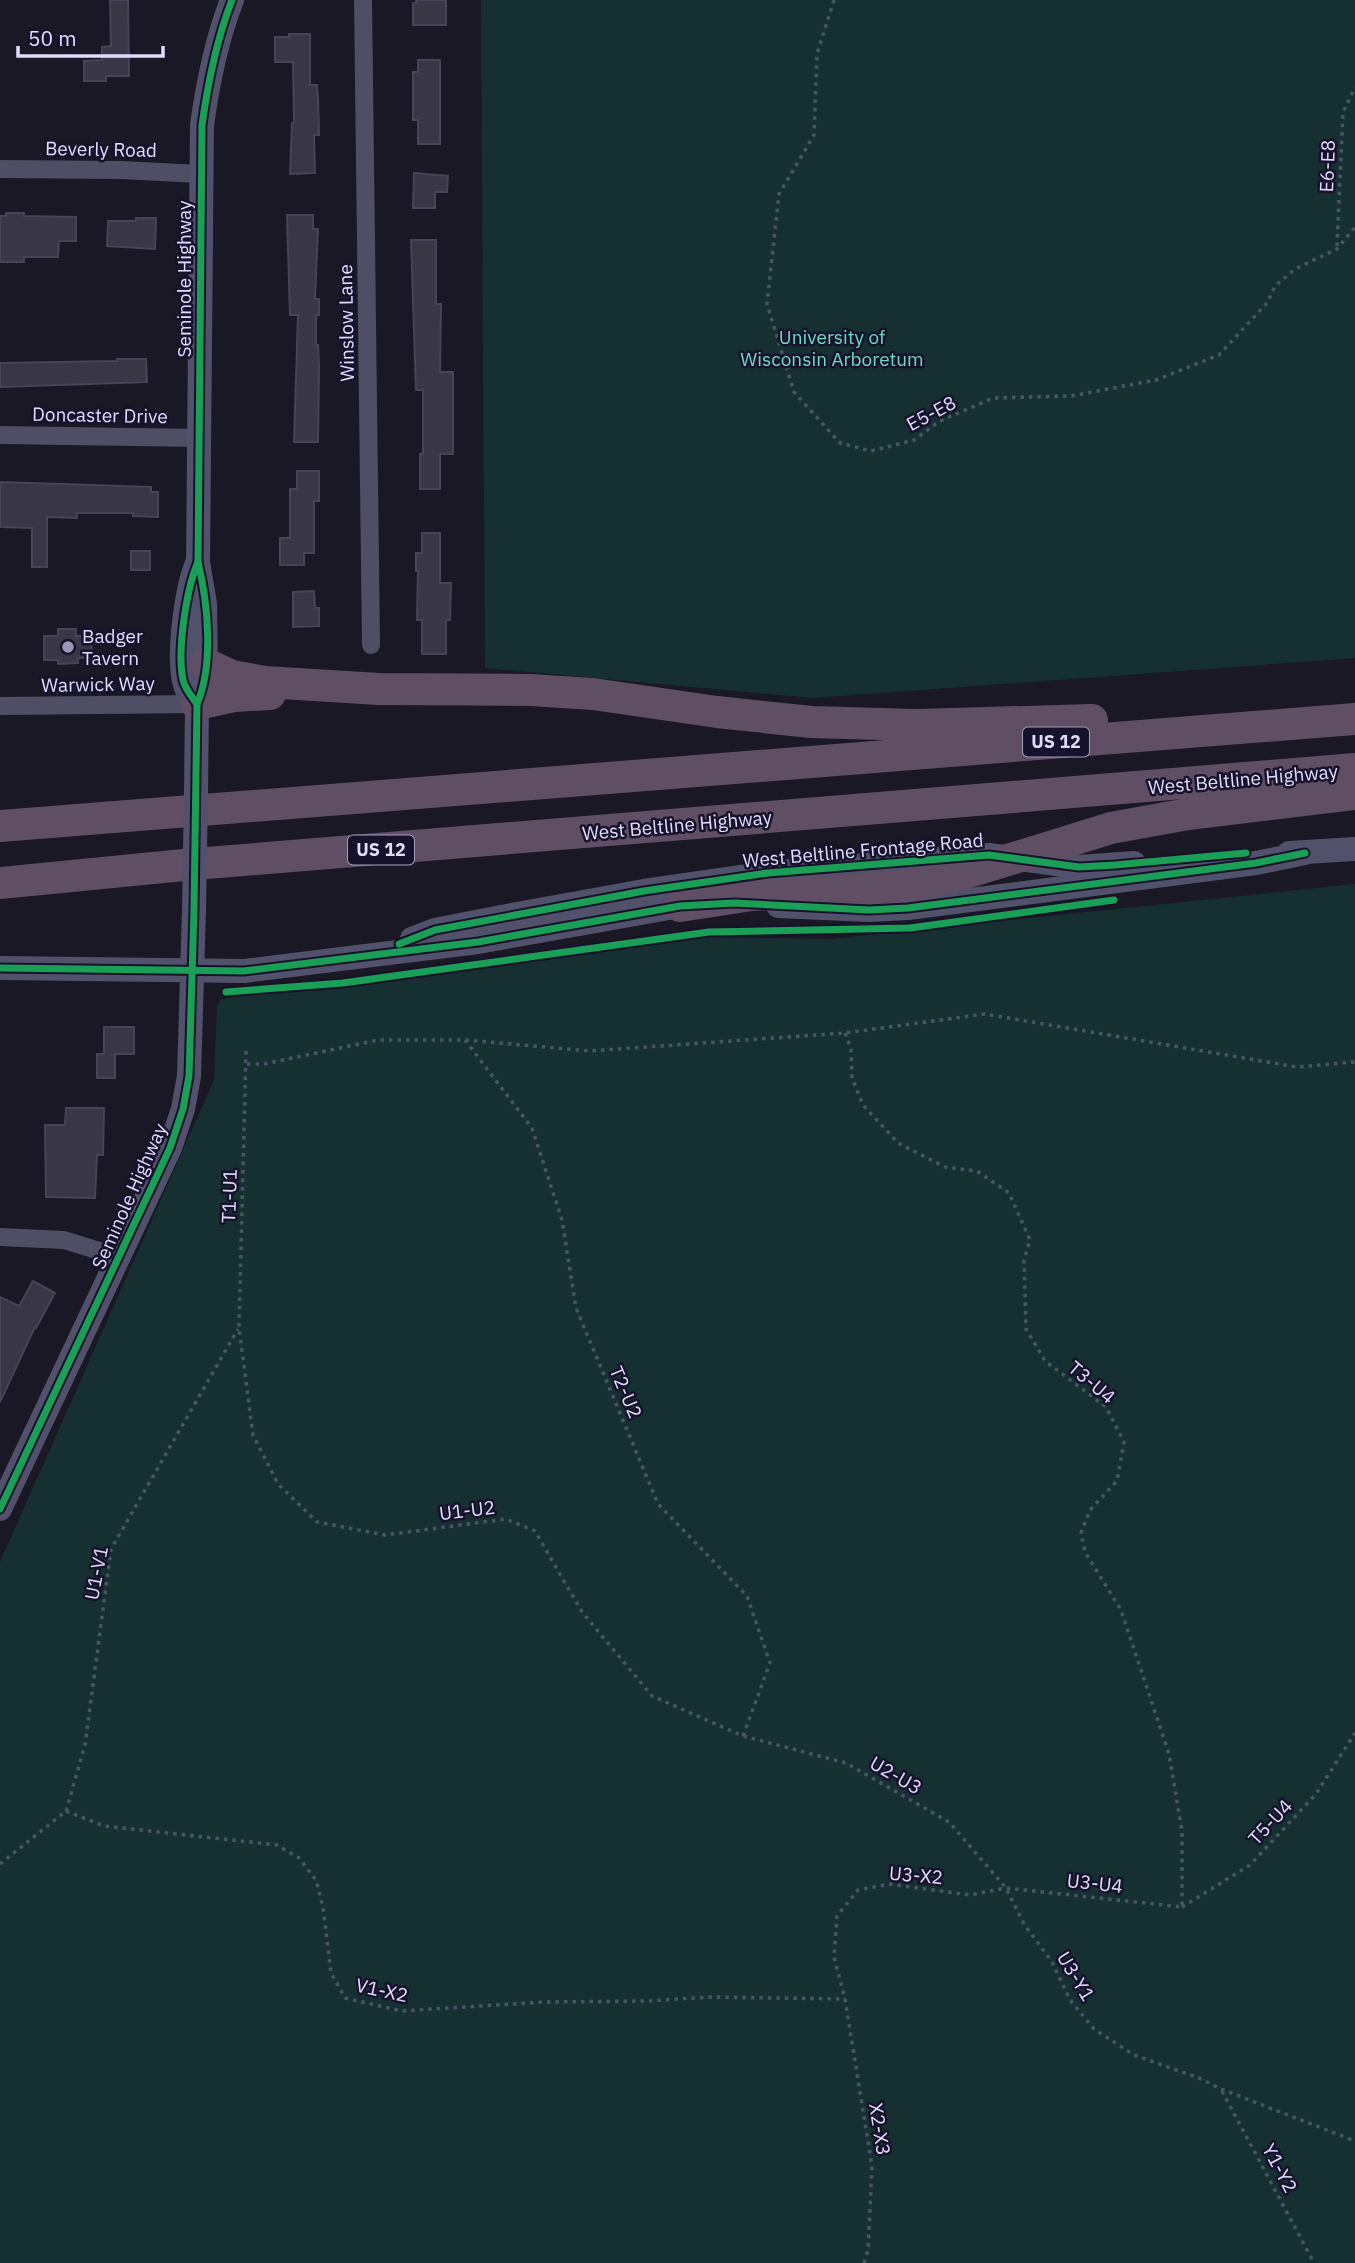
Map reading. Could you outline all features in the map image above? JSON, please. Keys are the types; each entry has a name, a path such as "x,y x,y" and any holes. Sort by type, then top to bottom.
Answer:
{"highway":[{"path":"206,664 245,680 379,689 593,694 730,714 866,725 1355,712"},
{"path":"197,704 239,696 379,689"},
{"name":"US 12","path":"0,826 1355,719"},
{"name":"West Beltline Highway","path":"0,883 194,864 1355,769"},
{"path":"681,906 752,895 911,886 956,876 1111,828 1188,814 1355,794"}],"street":[{"name":"Seminole Highway","path":"0,1510 170,1148 183,1109 189,1076 197,704 206,679 205,604 198,562 200,174 202,125 208,81 219,35 232,0"},
{"name":"Winslow Lane","path":"363,0 371,645"},
{"name":"Beverly Road","path":"0,169 200,174"},
{"name":"Doncaster Drive","path":"0,435 199,438"},
{"name":"Seminole Highway","path":"197,704 185,685 183,671 186,599 198,562"},
{"name":"Warwick Way","path":"0,706 197,704"},
{"name":"West Beltline Frontage Road","path":"379,952 435,930 730,877 989,855 1079,867 1255,852 1305,853 1355,849"},
{"name":"West Beltline Frontage Road","path":"0,968 244,971 312,964 379,952 478,942 681,906 734,903 869,911 908,908 1256,863 1305,853"},
{"path":"0,1237 64,1240 119,1257"}],"path":[{"path":"1337,249 1355,227"},
{"path":"247,1064 264,1064 378,1040 465,1040 589,1051 845,1033 985,1013 1297,1067 1355,1062"},
{"path":"0,1864 66,1811"}],"green space":[{"name":"University of Wisconsin Arboretum","path":"481,0 1355,0 1355,658 813,698 485,668"},
{"path":"1355,884 1355,2263 0,2263 0,1562 214,1080 217,1007 221,999 237,993 343,988 708,937 831,939"}],"building":[{"path":"110,0 128,0 129,76 106,76 106,81 84,81 84,61 102,60 102,47 111,46"},
{"path":"416,0 446,0 446,25 413,25 413,3 416,3"},
{"path":"289,34 310,34 310,85 317,85 318,98 319,135 314,135 315,173 290,174 294,123 293,62 275,62 275,37 289,37"},
{"path":"418,60 440,60 440,144 418,144 418,120 413,120 413,72 418,72"},
{"path":"414,173 448,176 447,192 435,192 435,208 413,208"},
{"path":"6,213 76,217 76,241 59,241 58,257 24,257 24,262 0,262 0,216 6,216"},
{"path":"287,215 313,215 313,229 318,229 315,299 319,299 319,315 316,315 319,368 318,442 294,442 298,315 290,315"},
{"path":"136,218 156,218 155,249 107,246 108,221 136,221"},
{"path":"411,240 436,240 436,304 441,304 440,372 453,372 453,454 440,454 440,489 420,489 423,390 416,390"},
{"path":"146,359 147,382 0,387 0,363"},
{"path":"297,471 319,471 319,501 314,501 314,553 304,553 304,565 280,565 280,538 290,538 290,489 297,489"},
{"path":"0,482 151,487 151,492 158,492 158,517 133,516 133,513 77,513 77,518 47,517 47,567 32,567 32,528 0,527"},
{"path":"422,533 440,533 440,583 451,583 450,620 446,620 446,654 422,654 422,620 417,620 416,553 422,553"},
{"path":"131,551 150,551 150,570 131,570"},
{"path":"314,591 315,608 319,608 319,626 293,627 293,592"},
{"name":"Badger Tavern","path":"58,629 76,629 76,636 91,636 92,658 78,658 78,663 58,664 58,660 44,660 44,636 58,636"},
{"path":"104,1027 134,1027 134,1054 115,1054 115,1078 97,1078 97,1054 104,1054"},
{"path":"66,1108 104,1108 103,1155 97,1155 95,1198 46,1197 45,1125 65,1125"},
{"path":"33,1281 55,1293 35,1327 0,1402 0,1297 19,1306"}],"cycle path":[{"path":"0,1509 170,1148 183,1109 189,1076 197,704 206,671 208,634 198,562 202,125 213,62 232,0"},
{"path":"197,704 184,683 181,653 186,604 198,562"},
{"path":"399,944 435,930 644,891 768,873 989,855 1079,867 1246,853"},
{"path":"0,968 244,971 478,942 680,906 734,903 869,910 908,908 1256,863 1305,853"},
{"path":"226,992 343,983 709,932 910,928 1114,900"}],"place":[{"name":"Badger Tavern","path":"68,647"}]}
